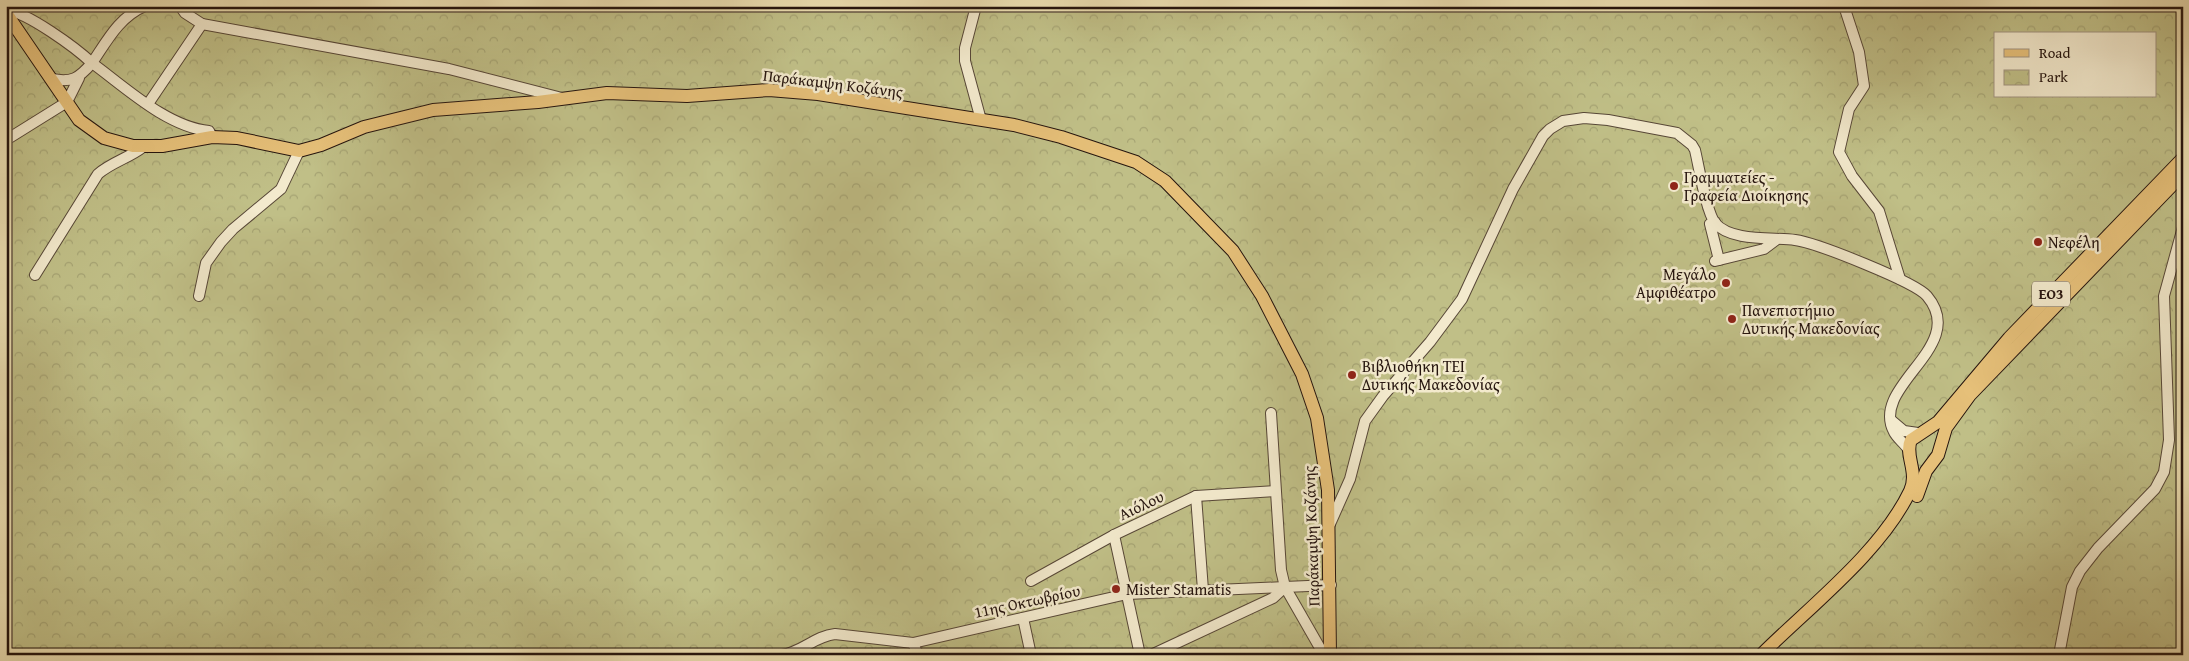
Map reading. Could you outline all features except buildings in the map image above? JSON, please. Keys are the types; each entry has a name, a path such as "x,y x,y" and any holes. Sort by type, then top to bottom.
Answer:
{"main road":[{"name":"Παράκαμψη Κοζάνης","path":"6,12 79,120 94,133 118,143 143,147 162,146 212,137 236,138 299,151 321,145 364,127 433,110 607,93 686,96 769,90 818,94 1014,125 1061,137 1136,162 1151,170 1176,190 1233,251 1262,296 1302,374 1311,398 1324,459 1330,524 1330,655"},
{"name":"ΕΟ3","path":"1910,453 1911,440 1938,422 2009,338 2183,158"},
{"name":"ΕΟ3","path":"1772,655 1877,554 1911,506 1926,471 1938,455 1946,428 1970,395 2183,174"},
{"path":"1920,433 1934,436 1940,446"},
{"path":"1910,453 1921,463 1933,461"},
{"path":"1761,655 1878,540 1912,488 1914,474 1910,453"}],"street":[{"path":"6,140 67,102 79,78 92,63 116,27 132,12 145,6"},
{"path":"180,6 185,13 202,24 449,69 564,98"},
{"path":"976,6 965,48 966,61 981,120"},
{"path":"1844,6 1859,52 1864,86 1860,96 1848,110 1840,152 1852,176 1879,211 1900,279"},
{"path":"6,12 24,15 76,50 148,104 183,125 209,131 212,137"},
{"path":"148,104 202,24"},
{"path":"52,79 64,81 79,78"},
{"path":"1330,524 1350,479 1365,421 1382,396 1430,342 1462,299 1514,188 1543,136 1556,124 1573,119 1608,120 1671,131 1683,136 1695,150 1715,222 1735,232 1776,240 1807,243 1900,279 1922,291 1934,306 1938,325 1932,345 1896,395 1892,405 1892,430 1910,453"},
{"path":"35,275 98,174 110,165 133,155 143,147"},
{"path":"199,296 206,264 221,242 281,189 299,151"},
{"path":"1715,222 1710,224 1717,261 1764,249 1776,240"},
{"path":"2059,655 2072,587 2080,571 2098,548 2155,489 2164,472 2169,440 2164,296 2183,227"},
{"path":"1271,413 1280,570 1285,587 1324,655"},
{"path":"1891,420 1904,430 1920,433"},
{"name":"Αιόλου","path":"1031,581 1114,534 1196,496 1276,491"},
{"path":"1196,496 1203,590"},
{"path":"1114,534 1140,655"},
{"name":"11ης Οκτωβρίου","path":"782,655 797,652 824,636 834,634 913,642 1127,594 1331,585"},
{"path":"1151,655 1273,598 1285,587"},
{"path":"1023,618 1030,655"},
{"path":"913,642 918,655"}],"green space":[{"path":"6,6 2183,6 2183,655 6,655"}],"place":[{"name":"Γραμματείες - Γραφεία Διοίκησης","path":"1674,186"},
{"name":"Νεφέλη","path":"2038,242"},
{"name":"Μεγάλο Αμφιθέατρο","path":"1726,283"},
{"name":"Πανεπιστήμιο Δυτικής Μακεδονίας","path":"1732,319"},
{"name":"Βιβλιοθήκη ΤΕΙ Δυτικής Μακεδονίας","path":"1352,375"},
{"name":"Mister Stamatis","path":"1116,589"}]}
